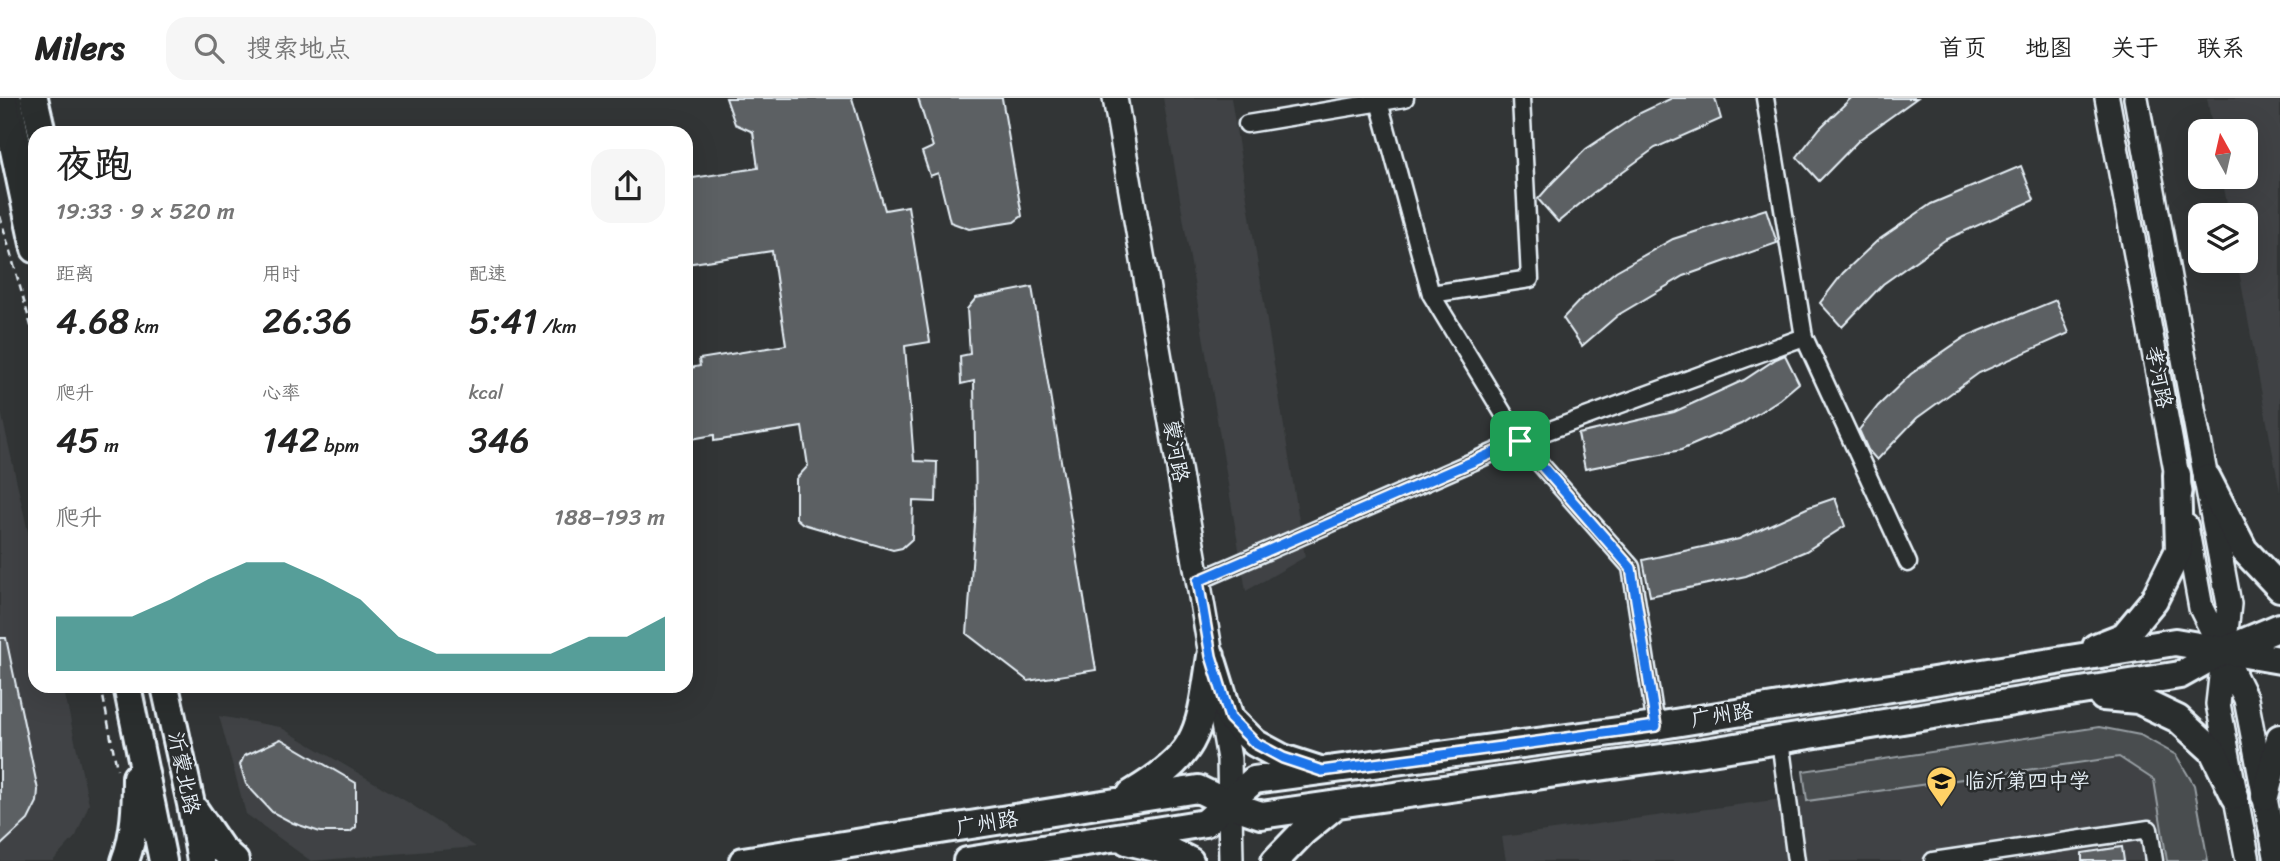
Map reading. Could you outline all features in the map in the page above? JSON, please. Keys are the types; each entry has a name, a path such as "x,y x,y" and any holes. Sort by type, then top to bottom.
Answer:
{"main road":[{"path":"3,98 28,216"},
{"path":"34,98 40,126"},
{"name":"蒙河路","path":"1115,98 1228,759 1231,861"},
{"name":"孝河路","path":"2107,98 2201,608 2246,699 2277,861"},
{"name":"孝河路","path":"2136,98 2229,604 2218,704 2248,861"},
{"path":"2063,659 2124,636 2154,600 2179,550 2177,475"},
{"path":"2207,478 2244,550 2280,588"},
{"name":"广州路","path":"743,861 1198,789 1261,815 1780,740 2180,675 2223,651 2280,627"},
{"name":"广州路","path":"967,861 1205,823 1254,780 1656,726 2175,642 2280,660"},
{"path":"1211,656 1230,718 1255,743 1283,758 1322,771"},
{"path":"1119,802 1162,776 1183,756 1200,723 1211,656"},
{"name":"沂蒙北路","path":"128,693 163,861"},
{"name":"沂蒙北路","path":"167,693 201,861"},
{"path":"2070,693 2138,700 2178,719 2213,751 2235,796"},
{"path":"125,861 130,849 136,800 136,730"},
{"path":"2265,796 2280,738"},
{"path":"1275,861 1337,803"},
{"path":"191,804 221,848 235,861"},
{"name":"蒙河路","path":"1229,804 1247,861"},
{"path":"1115,838 1172,852 1190,861"}],"street":[{"path":"1247,124 1379,100 1405,98"},
{"path":"1431,294 1530,279 1521,98"},
{"path":"1765,98 1804,337 1908,564"},
{"path":"1379,100 1431,294 1520,441 1631,568 1656,726"},
{"path":"1198,581 1520,441 1804,337"},
{"path":"1780,740 1796,861"},
{"path":"1933,861 2008,855 2149,829 2154,861"}],"lane":[{"path":"17,98 28,151"}],"path":[{"path":"0,216 28,315"}],"shaded area":[{"path":"1163,98 1231,98 1305,557 1246,591"},
{"path":"2207,98 2280,98 2280,492 2239,273 2258,273 2258,203 2227,203 2224,189 2258,189 2258,119 2211,119"},
{"path":"0,407 28,532 28,693 65,693 89,804 76,836 53,861 0,861"},
{"path":"219,716 280,727 409,803 476,847 311,861 246,814"},
{"path":"2099,727 2140,735 2176,755 2194,785 2208,861 2167,861 2154,780 2119,757 1807,801 1803,771"},
{"name":"临沂第四中学","path":"2119,753 2159,778 2174,861 1506,861 1502,837"}],"building":[{"path":"726,98 852,98 885,210 908,206 930,342 905,346 914,461 937,462 936,502 913,501 912,539 902,548 893,550 803,524 796,518 796,479 808,466 802,427 714,441 714,435 693,439 693,368 700,366 699,359 786,345 772,251 693,263 693,178 758,168 753,132 735,124"},
{"path":"918,98 1002,98 1022,216 1014,222 969,229 950,222 938,173 930,176 922,152 933,147"},
{"path":"1672,98 1715,98 1721,119 1655,148 1558,222 1538,199 1553,182 1586,149 1640,113"},
{"path":"1851,98 1917,98 1860,139 1819,181 1797,157 1820,128"},
{"path":"2021,166 2034,200 1945,240 1883,284 1842,327 1820,303 1843,273 1877,241 1931,204"},
{"path":"1766,209 1777,243 1684,276 1618,315 1582,346 1563,318 1580,300 1616,271 1673,239"},
{"path":"1032,287 1096,670 1028,681 967,634 976,510 974,381 961,384 960,356 970,354 967,309 976,298"},
{"path":"2056,300 2069,333 1979,373 1917,418 1877,460 1868,450 1859,430 1878,406 1911,374 1965,337"},
{"path":"1785,355 1799,383 1741,424 1681,450 1585,469 1578,434 1674,412 1744,380"},
{"path":"1835,498 1845,526 1806,551 1746,576 1650,596 1643,560 1739,539"},
{"path":"0,638 6,638 38,790 37,802 28,820 0,846"},
{"path":"281,739 356,783 356,827 350,832 320,832 293,823 272,812 246,784 240,765 244,756"},
{"path":"2122,847 2124,861 2082,861 2082,853"}],"place":[{"name":"临沂第四中学","path":"1941,808"}],"route":[{"path":"1520,441 1631,568 1656,726 1322,771 1283,758 1255,743 1230,718 1211,656 1198,581 1520,441"}]}
